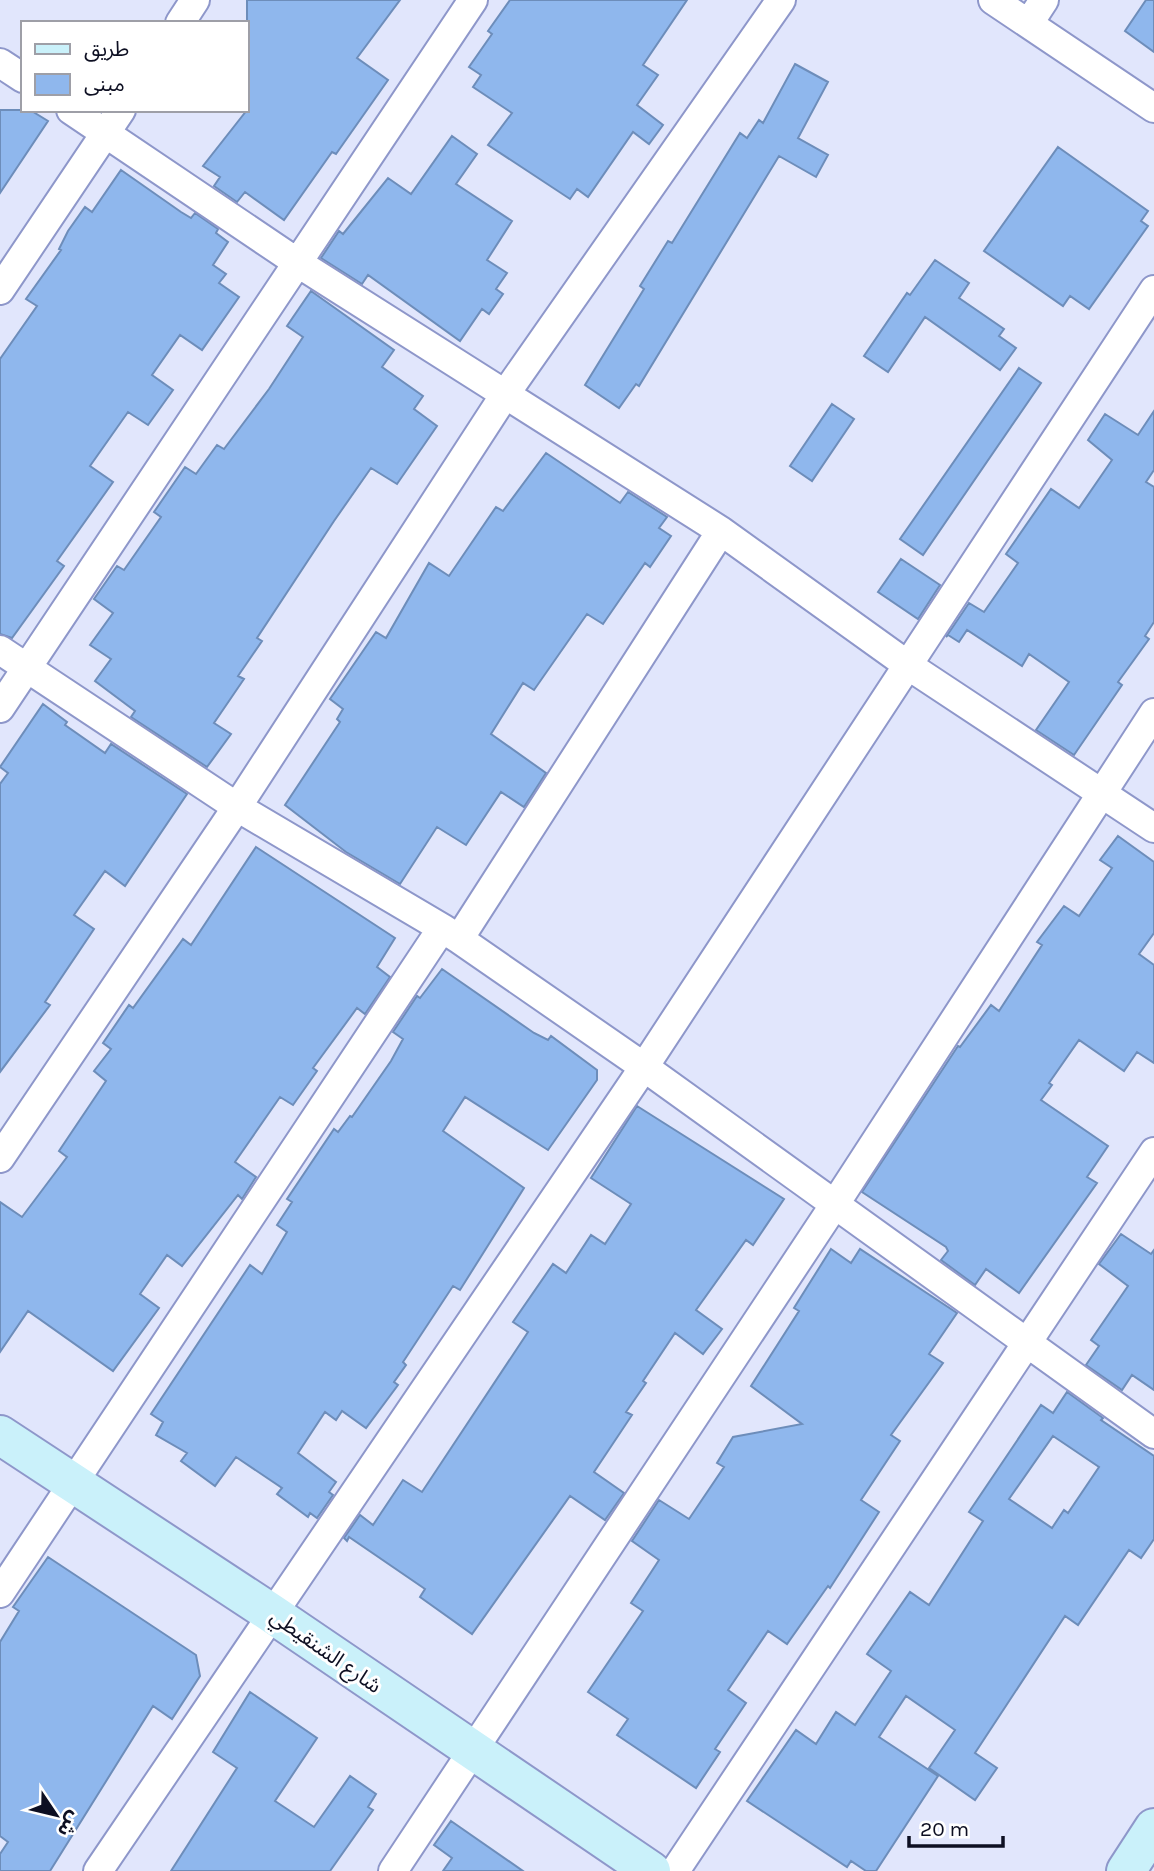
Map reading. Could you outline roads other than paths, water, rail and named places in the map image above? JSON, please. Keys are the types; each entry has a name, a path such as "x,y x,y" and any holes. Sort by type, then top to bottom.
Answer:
{"street":[{"path":"181,21 195,0"},
{"path":"0,708 473,0"},
{"path":"0,1158 237,807 506,393 780,0"},
{"path":"993,0 1036,11 1154,108"},
{"path":"0,63 21,77"},
{"path":"74,112 298,263 720,531 909,666 1154,828"},
{"path":"0,290 120,112"},
{"path":"98,1871 644,1067 1154,290"},
{"path":"0,1593 450,934 720,531"},
{"path":"0,650 237,807 450,934 644,1067 1154,1434"},
{"path":"393,1871 835,1205 1154,713"},
{"path":"675,1871 1154,1152"},
{"name":"شارع الشنقيطي","path":"0,1434 271,1613 471,1752 651,1871"},
{"path":"1126,1871 1154,1828"}]}
